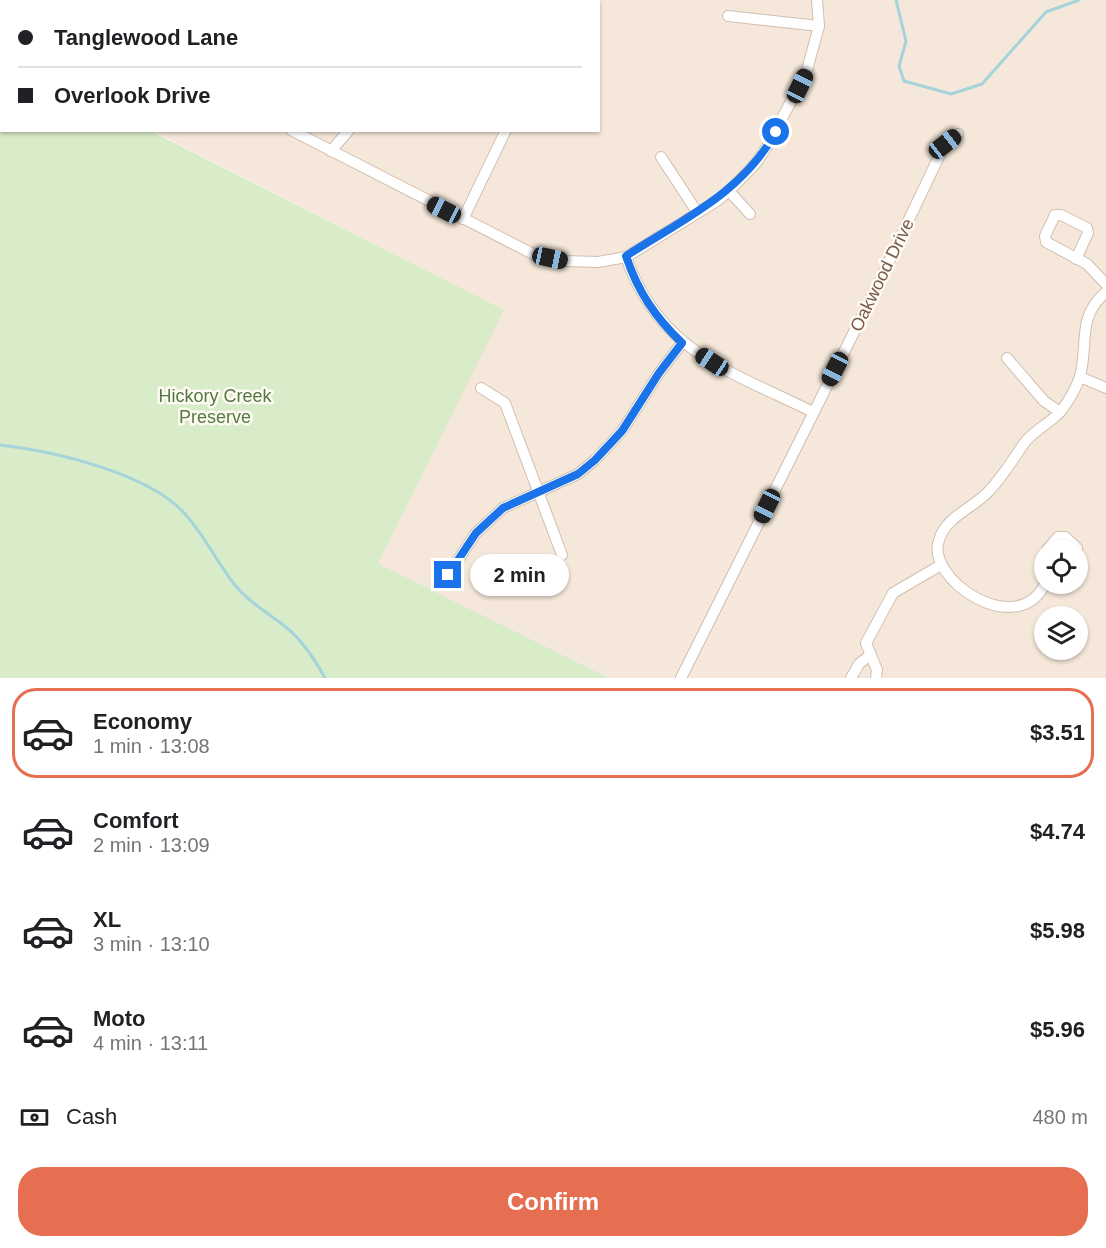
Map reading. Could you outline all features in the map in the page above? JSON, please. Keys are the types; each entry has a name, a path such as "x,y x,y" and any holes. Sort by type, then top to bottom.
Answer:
{"street":[{"path":"295,132 535,255 564,261 598,262 626,256 729,190 756,163 776,132 807,70 819,26 817,0"},
{"path":"728,16 819,26"},
{"path":"332,151 347,132"},
{"path":"463,219 505,132"},
{"name":"Oakwood Drive","path":"681,678 945,144 958,134"},
{"path":"661,157 697,212"},
{"path":"729,190 750,214"},
{"path":"1076,258 1088,230 1058,214 1053,218 1045,239 1049,244 1094,270 1106,284"},
{"path":"626,256 635,282 649,307 682,343 712,362 813,412"},
{"path":"1039,594 1025,605 1004,607 984,603 966,593 941,565 938,541 950,522 985,495 1009,469 1026,441 1060,412 1080,377 1086,320 1093,303 1106,292"},
{"path":"448,575 476,533 503,508 578,474 595,460 622,431 659,373 682,343"},
{"path":"1007,358 1044,400 1060,412"},
{"path":"1080,377 1106,388"},
{"path":"481,388 505,403 562,555"},
{"path":"1055,540 1058,537 1065,537 1068,540"},
{"path":"876,678 878,670 866,643 893,592 941,565"},
{"path":"851,678 859,664 870,655"}],"shaded area":[{"path":"600,0 1106,0 1106,678 609,678 378,563 503,310 155,132 600,132"}],"green space":[{"name":"Hickory Creek Preserve","path":"0,132 153,132 504,310 378,563 609,678 0,678"}],"waterway":[{"path":"896,0 906,41 899,66 904,81 951,94 982,84 1046,12 1079,0"},
{"path":"0,445 99,466 148,487 169,500 192,522 240,591 293,633 325,678"}],"route":[{"path":"448,575 476,533 503,508 578,474 595,460 622,431 659,373 682,343 649,307 635,282 626,256 717,201 756,163 776,132"}]}
